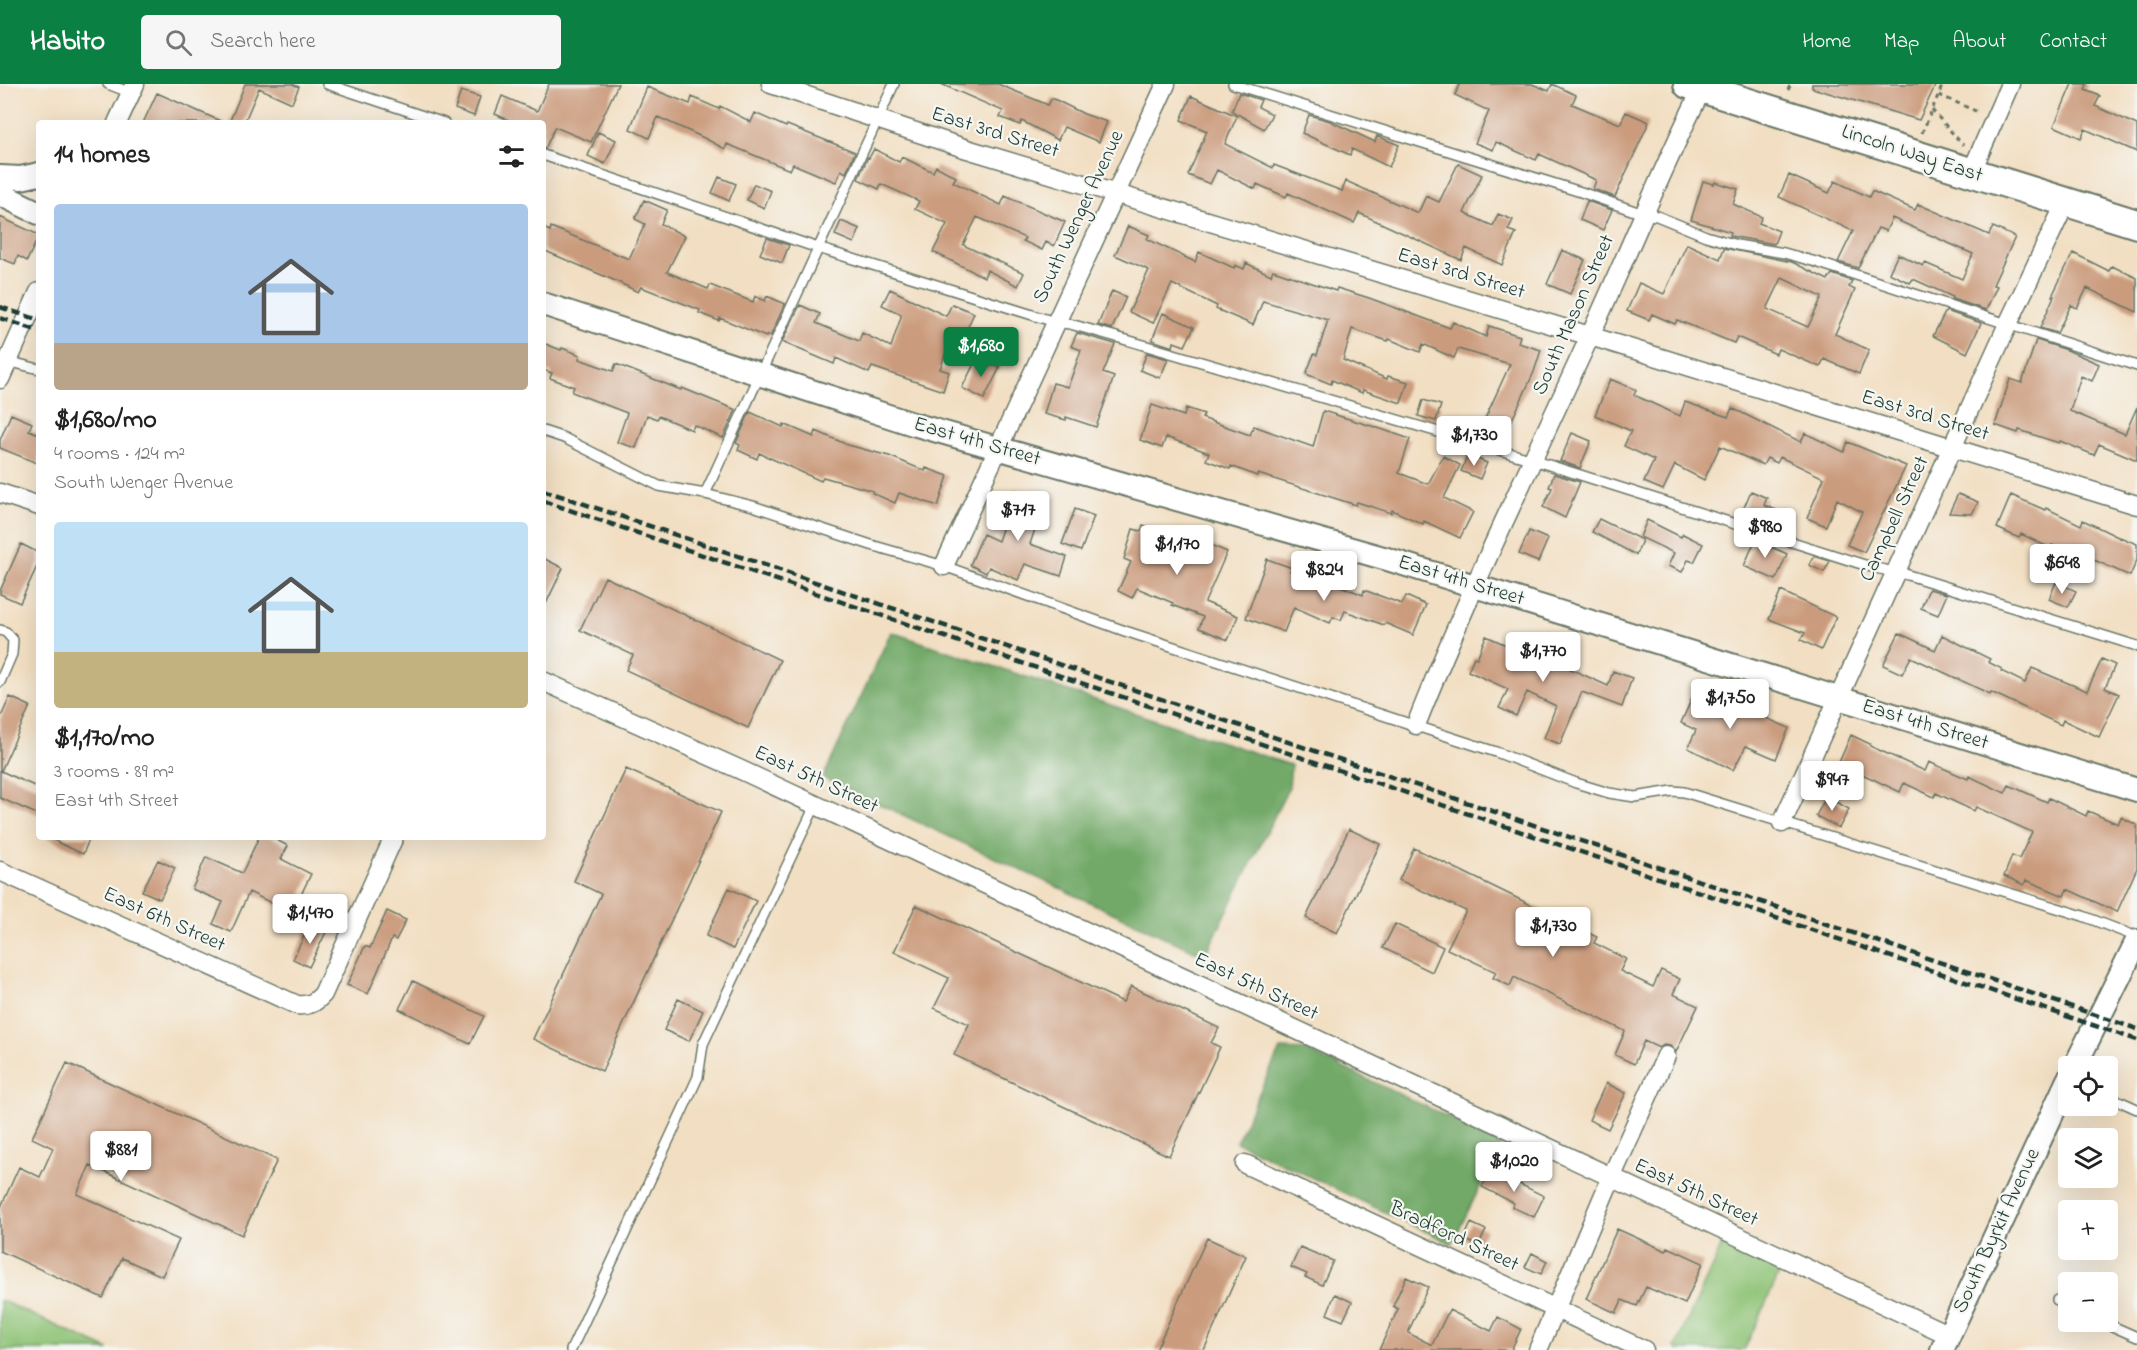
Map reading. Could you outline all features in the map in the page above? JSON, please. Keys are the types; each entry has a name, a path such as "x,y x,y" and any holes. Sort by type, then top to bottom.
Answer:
{"main road":[{"name":"Lincoln Way East","path":"1695,86 2137,224"}],"street":[{"name":"East 3rd Street","path":"771,84 967,149 1590,336 2137,506"},
{"name":"South Wenger Avenue","path":"945,566 1166,84"},
{"path":"1971,173 2010,84"},
{"name":"South Mason Street","path":"1416,725 1475,586 1590,336 1695,86"},
{"path":"118,120 133,89"},
{"path":"0,177 21,178 36,175"},
{"path":"0,194 36,212"},
{"name":"Campbell Street","path":"1782,823 2008,324 2066,202"},
{"path":"0,380 4,360 36,298"},
{"name":"East 4th Street","path":"546,305 913,424 1291,531 1475,586 2137,790"},
{"path":"0,493 36,505"},
{"name":"East 5th Street","path":"546,682 749,774 1611,1178 1945,1343"},
{"name":"East 6th Street","path":"0,871 297,1005 312,1004 323,994 393,840"},
{"path":"2080,1056 2137,939"},
{"path":"1538,1350 1666,1056"},
{"name":"South Byrkit Avenue","path":"1945,1343 2058,1101"},
{"name":"Bradford Street","path":"1245,1164 1644,1350"}],"lane":[{"path":"108,84 133,89"},
{"path":"327,84 435,120"},
{"path":"705,494 894,84"},
{"path":"1233,84 1581,192 1643,214 1658,216 1706,236 1816,262 2137,366"},
{"path":"546,156 819,248 1055,322 1113,336 1533,460 1871,567 2137,646"},
{"path":"4,360 36,368"},
{"path":"546,432 564,438 659,486 753,506 871,545 945,566 1125,631 1496,752 1576,783 1609,793 1635,797 1672,790 2083,916 2137,939"},
{"path":"0,630 6,632 13,640 12,654 0,682"},
{"path":"571,1350 698,1077 703,1044 815,806"},
{"path":"2118,1100 2137,1108"},
{"path":"2118,1329 2137,1337"}],"path":[{"path":"1788,90 1791,84"},
{"path":"1922,133 1943,84"},
{"path":"1939,95 1978,112"},
{"path":"1932,110 1963,145"}],"green space":[{"path":"891,632 1291,765 1289,787 1205,956 823,778"},
{"path":"1280,1049 1305,1050 1502,1142 1452,1244 1236,1142"},
{"path":"1722,1245 1781,1270 1744,1350 1678,1350 1675,1348"},
{"path":"0,1300 109,1350 0,1350"}],"building":[{"path":"245,84 292,84 299,87 292,103 259,88 245,120 230,120"},
{"path":"549,84 618,84 591,142 555,127 546,147 546,120 508,120 495,114 502,96 537,111"},
{"path":"941,84 998,84 1048,105 1052,98 1084,114 1107,122 1099,142 1064,127 1058,140 1022,121 1020,125 1000,117 1003,111"},
{"path":"1460,84 1532,84 1549,91 1552,84 1576,95 1572,104 1620,124 1626,112 1649,122 1615,197 1593,189 1596,180 1539,154 1536,160 1496,142 1493,150 1475,143 1489,111 1455,95"},
{"path":"1812,84 1936,84 1919,120 1812,88"},
{"path":"2072,84 2087,84 2085,90 2100,96 2095,106 2137,125 2137,152 2085,129 2081,138 2054,126"},
{"path":"647,87 690,104 692,97 719,109 720,106 751,122 755,113 855,152 846,173 841,170 836,182 793,164 790,170 727,144 725,149 658,117 649,138 630,129"},
{"path":"461,91 480,97 474,116 455,109"},
{"path":"157,93 218,120 144,120"},
{"path":"1239,93 1261,100 1258,107 1272,114 1264,129 1232,111"},
{"path":"1191,96 1237,116 1225,144 1273,168 1274,165 1342,191 1346,181 1418,213 1426,196 1439,202 1458,164 1482,175 1464,213 1493,226 1498,214 1513,220 1508,230 1516,233 1502,265 1466,248 1461,260 1359,213 1354,223 1288,193 1286,197 1257,184 1255,189 1217,170 1210,184 1188,175 1207,131 1181,120"},
{"path":"1309,115 1330,121 1375,142 1377,136 1399,145 1389,167 1352,149 1350,155 1302,133"},
{"path":"598,132 616,140 605,164 588,156"},
{"path":"874,149 899,162 902,157 933,172 936,166 956,177 953,182 1001,205 1005,196 1065,222 1054,246 1046,242 1042,250 1023,241 1025,238 977,217 963,245 1024,273 1018,286 987,270 984,277 933,252 947,224 915,209 919,201 881,184 879,189 858,179"},
{"path":"1789,175 1829,193 1835,181 1869,197 1872,191 1915,210 1918,204 1989,235 1993,227 2015,237 1993,285 1997,286 1986,310 1952,299 1953,297 1913,279 1910,283 1889,273 1898,254 1923,266 1925,263 1962,279 1973,254 1892,218 1886,231 1878,228 1858,268 1838,262 1853,231 1779,197"},
{"path":"719,177 736,184 729,201 712,193"},
{"path":"1703,181 1738,189 1733,204 1762,217 1759,223 1779,231 1774,244 1730,236 1731,232 1691,220"},
{"path":"754,184 771,191 764,208 747,200"},
{"path":"644,200 667,210 661,224 685,236 667,272 708,289 710,285 753,302 755,296 765,301 767,296 785,304 770,337 720,318 719,321 699,313 700,310 641,287 638,292 546,251 546,229 550,231 551,227 629,259 645,224 635,219"},
{"path":"1587,201 1612,210 1603,230 1580,220"},
{"path":"0,217 36,234 36,242 27,261 18,256 15,264 0,258"},
{"path":"841,221 860,229 854,243 835,235"},
{"path":"1128,226 1149,235 1147,239 1195,262 1199,252 1234,268 1235,265 1244,269 1246,263 1271,275 1273,270 1336,291 1337,288 1450,328 1453,322 1486,337 1489,326 1520,336 1518,343 1541,350 1534,372 1506,433 1484,421 1510,364 1458,349 1454,358 1423,344 1420,352 1389,339 1388,341 1352,329 1343,360 1387,379 1388,376 1408,382 1401,403 1363,390 1362,393 1332,380 1331,384 1306,374 1314,354 1317,355 1328,320 1263,301 1253,325 1216,309 1217,306 1172,284 1153,323 1129,312 1149,270 1115,255"},
{"path":"767,238 789,245 782,263 760,254"},
{"path":"1687,244 1720,259 1724,248 1792,262 1828,280 1832,274 1852,281 1849,287 1855,290 1835,334 1869,350 1859,374 1824,359 1820,367 1778,349 1776,354 1737,337 1734,343 1677,320 1675,324 1652,314 1649,320 1627,311 1639,283 1664,294","holes":["1782,278 1822,297 1808,327 1767,309"]},
{"path":"1562,250 1585,260 1570,294 1547,284"},
{"path":"2073,253 2109,271 2112,266 2137,278 2137,312 2087,288 2077,308 2071,305 2057,333 2040,328 2054,296 2052,296"},
{"path":"890,289 946,316 952,304 974,313 963,338 953,333 940,369 949,372 943,391 872,367 869,373 836,358 834,364 782,342 800,305 820,314 816,323 859,341 862,333 891,347 901,314 882,305"},
{"path":"1112,291 1126,297 1112,329 1098,325"},
{"path":"1946,311 1981,323 1967,353 1933,336"},
{"path":"1163,313 1194,327 1185,346 1174,342 1173,347 1152,340"},
{"path":"1077,333 1115,344 1103,373 1114,377 1096,427 1066,417 1066,420 1044,414 1053,383 1068,387 1081,350 1071,346"},
{"path":"2036,340 2099,364 2092,381 2081,376 2070,411 2125,434 2137,407 2137,460 2099,444 2094,455 2060,441 2059,443 2019,430 2018,433 1995,425 2010,379 2022,383"},
{"path":"546,344 580,355 579,359 613,371 616,364 736,410 723,438 694,425 692,430 659,416 657,419 647,415 636,448 617,442 627,413 572,392 574,387 550,378 552,373 546,371"},
{"path":"1147,353 1168,359 1160,378 1140,370"},
{"path":"978,356 1000,367 984,399 962,388"},
{"path":"1610,379 1636,390 1634,395 1680,416 1685,402 1728,417 1732,408 1801,442 1805,433 1844,452 1848,442 1906,466 1864,552 1847,545 1862,512 1837,499 1826,526 1807,518 1824,478 1780,457 1777,463 1767,458 1763,465 1720,446 1704,480 1675,465 1663,490 1644,482 1654,460 1624,446 1631,431 1595,415"},
{"path":"1423,400 1441,405 1436,421 1418,416"},
{"path":"1152,405 1184,416 1186,408 1204,414 1202,418 1250,435 1254,426 1313,447 1323,411 1378,428 1410,439 1399,473 1428,484 1443,456 1460,465 1444,498 1473,512 1460,538 1424,521 1423,524 1392,510 1391,513 1357,502 1356,505 1258,474 1257,476 1231,466 1230,469 1206,460 1209,453 1166,437 1162,448 1140,440"},
{"path":"750,412 783,427 784,424 814,437 816,431 848,445 889,456 925,471 926,468 948,476 938,506 899,493 895,503 872,493 873,491 823,477 821,481 759,453 757,459 738,450 740,445 736,443"},
{"path":"11,414 32,423 29,430 36,433 36,463 0,448 0,440"},
{"path":"1572,433 1591,441 1580,468 1560,461"},
{"path":"1468,455 1487,463 1480,479 1461,471"},
{"path":"1554,474 1580,482 1565,518 1543,507 1552,488 1549,487"},
{"path":"1015,490 1045,500 1030,544 1067,557 1061,576 1025,564 1018,580 989,567 986,573 970,565 983,534 998,541"},
{"path":"1751,491 1767,498 1764,505 1783,513 1775,530 1762,525 1763,521 1742,512"},
{"path":"1958,494 1978,502 1972,514 1949,513"},
{"path":"2011,495 2045,510 2046,508 2081,525 2083,520 2137,544 2137,560 2130,576 2092,559 2090,564 2052,545 2050,548 2021,534 2019,538 1997,528"},
{"path":"1075,509 1094,516 1081,551 1062,544"},
{"path":"1599,519 1642,540 1636,555 1592,532"},
{"path":"1647,520 1681,537 1683,534 1703,544 1694,562 1688,560 1682,572 1668,566 1674,553 1640,537"},
{"path":"1143,525 1158,529 1157,532 1201,550 1204,542 1227,552 1205,602 1238,616 1228,640 1199,628 1203,617 1172,605 1173,603 1137,588 1132,598 1118,591 1131,562 1124,559 1133,529 1141,531"},
{"path":"1529,531 1548,539 1538,562 1519,554"},
{"path":"1756,538 1770,542 1769,546 1787,554 1776,580 1744,566"},
{"path":"21,544 36,552 36,568 20,603 0,594"},
{"path":"1814,556 1830,561 1824,572 1809,565"},
{"path":"1267,559 1292,568 1290,571 1331,588 1333,583 1363,595 1364,590 1402,604 1406,596 1426,605 1413,635 1385,623 1384,625 1345,611 1341,620 1333,617 1330,623 1294,607 1284,632 1246,618"},
{"path":"546,560 563,568 546,604"},
{"path":"605,577 780,660 748,728 626,670 633,655 580,630"},
{"path":"2056,582 2076,591 2068,607 2049,599"},
{"path":"1929,589 1947,594 1938,615 1921,608"},
{"path":"1781,591 1836,617 1821,650 1801,640 1805,633 1769,619"},
{"path":"1899,633 1935,650 1942,635 1990,659 1988,662 2002,669 2001,671 2025,683 2032,668 2087,691 2102,659 2115,665 2105,688 2119,694 2099,737 2063,720 2061,725 1911,657 1902,674 1883,665"},
{"path":"1486,636 1529,655 1532,649 1608,686 1613,671 1632,678 1622,707 1582,692 1560,744 1544,738 1556,706 1527,692 1516,716 1499,708 1508,689 1468,671 1474,657 1477,658"},
{"path":"1696,689 1732,705 1735,700 1753,709 1752,712 1789,728 1776,759 1746,746 1733,770 1688,748 1696,730 1681,723"},
{"path":"10,697 30,706 1,771 36,787 36,814 0,798 0,719"},
{"path":"1851,735 1925,771 1929,762 1968,779 1969,776 2005,793 2009,785 2047,802 2049,798 2086,816 2088,811 2118,824 2121,817 2137,825 2137,868 2117,912 2067,889 2064,896 2026,880 2024,885 2004,876 2012,856 2019,859 2032,832 1976,807 1974,811 1936,793 1934,797 1904,783 1900,792 1858,772 1856,776 1837,767"},
{"path":"626,769 721,812 602,1071 533,1039 601,894 574,881"},
{"path":"1826,797 1849,809 1839,828 1816,816"},
{"path":"1349,829 1380,844 1337,933 1306,918"},
{"path":"53,840 89,840 83,854"},
{"path":"258,840 277,840 288,846 281,859 311,874 292,913 249,892 231,932 213,924 223,902 192,889 206,857 242,873"},
{"path":"1414,848 1597,937 1594,943 1626,959 1620,971 1653,987 1661,970 1680,979 1673,994 1698,1006 1676,1052 1670,1046 1664,1045 1659,1048 1644,1041 1634,1064 1615,1055 1625,1031 1514,977 1510,986 1493,978 1496,972 1447,949 1466,911 1399,880"},
{"path":"158,860 175,868 160,899 142,891"},
{"path":"729,888 756,901 733,949 706,936"},
{"path":"916,905 1123,1002 1131,986 1219,1028 1211,1043 1220,1047 1169,1156 954,1055 969,1024 934,1008 949,978 894,952"},
{"path":"387,911 406,920 396,940 392,938 368,994 347,985 365,946 370,948"},
{"path":"310,924 326,932 309,967 293,959"},
{"path":"1395,924 1443,947 1432,972 1383,948"},
{"path":"413,981 484,1016 470,1044 399,1009"},
{"path":"678,999 703,1011 689,1041 664,1030"},
{"path":"67,1063 277,1160 242,1235 90,1165 77,1194 179,1240 162,1276 122,1258 103,1298 0,1251 0,1209 19,1167 40,1177 53,1148 32,1138"},
{"path":"1606,1083 1626,1093 1608,1129 1589,1120"},
{"path":"1491,1170 1544,1196 1534,1217 1512,1207 1514,1203 1482,1187"},
{"path":"1471,1223 1486,1230 1478,1246 1464,1239"},
{"path":"1617,1229 1666,1251 1668,1247 1703,1263 1685,1304 1646,1287 1637,1306 1622,1300 1616,1313 1586,1299"},
{"path":"1207,1238 1246,1256 1204,1350 1156,1350"},
{"path":"1300,1247 1333,1261 1322,1285 1305,1277 1307,1274 1291,1267"},
{"path":"1532,1253 1547,1261 1541,1274 1525,1267"},
{"path":"1406,1277 1428,1287 1408,1333 1432,1345 1449,1310 1491,1331 1498,1317 1521,1329 1511,1350 1379,1350 1398,1309 1393,1306"},
{"path":"1335,1294 1352,1302 1343,1321 1327,1314"}],"railway":[{"path":"0,307 36,319"},
{"path":"0,318 36,330"},
{"path":"546,491 2137,1029"},
{"path":"546,502 2137,1040"}]}
